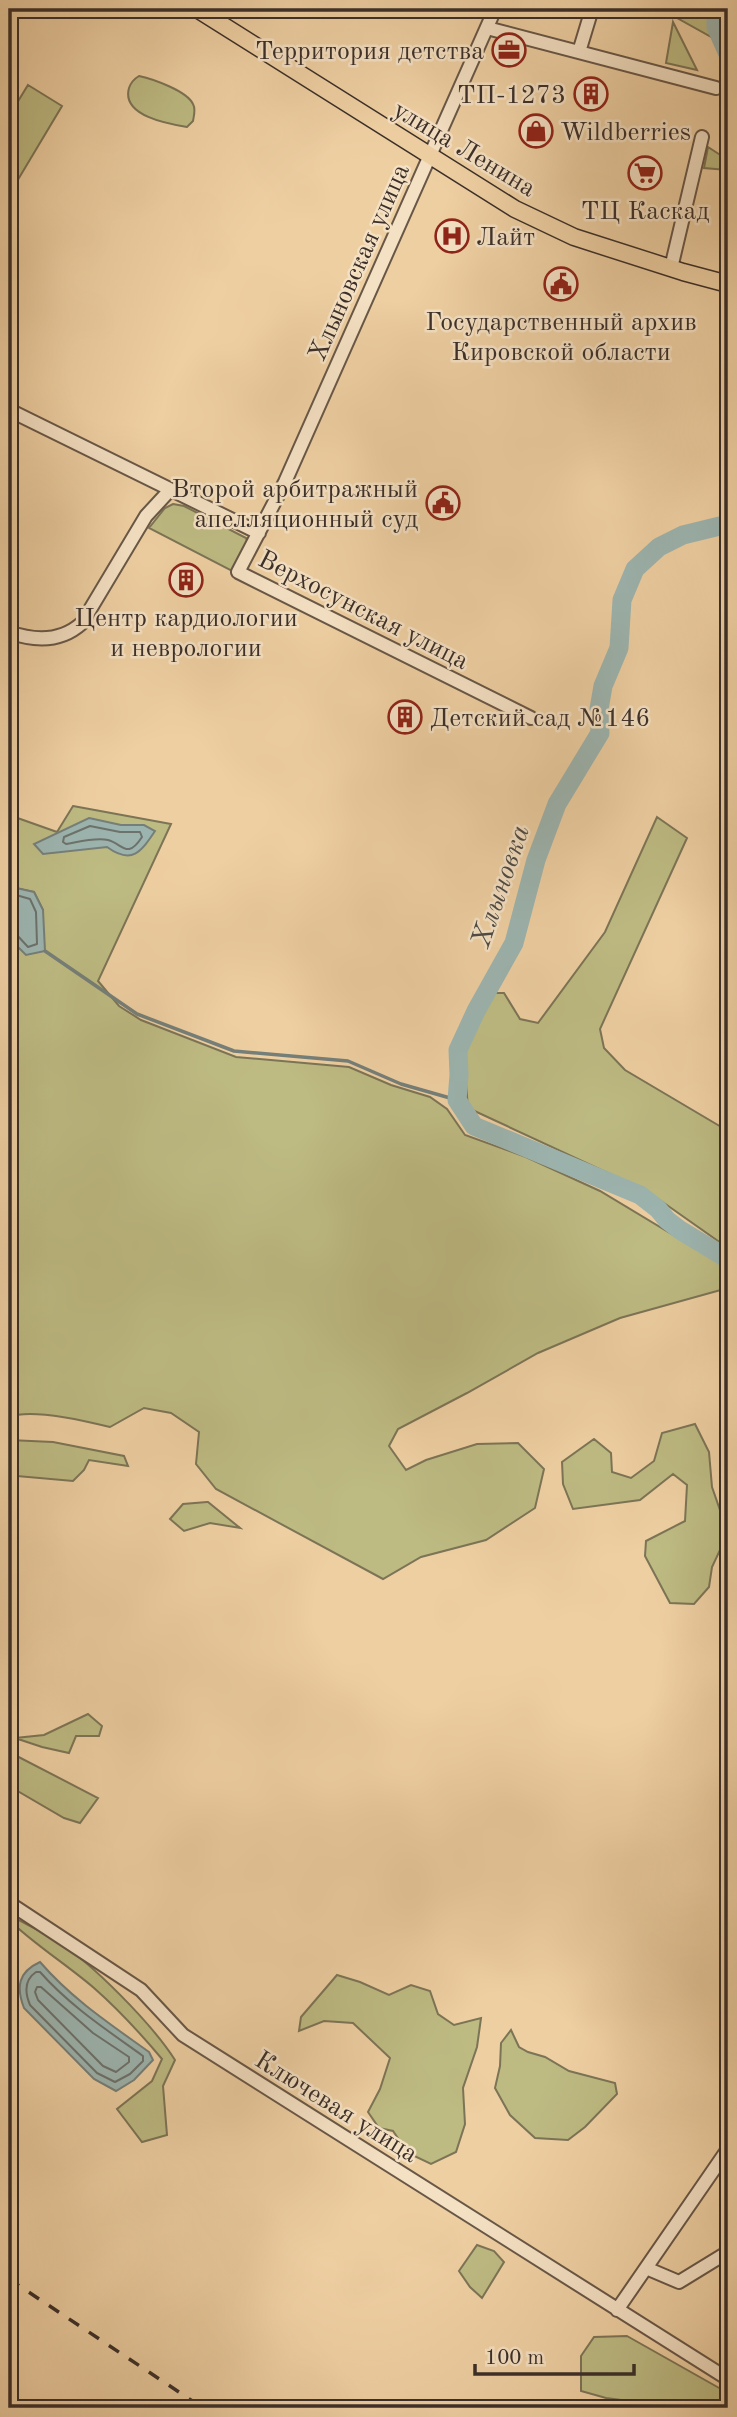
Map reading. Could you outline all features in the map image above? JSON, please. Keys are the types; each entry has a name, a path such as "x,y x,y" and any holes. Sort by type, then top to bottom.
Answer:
{"main road":[{"name":"улица Ленина","path":"197,9 515,209 574,237 728,284"}],"street":[{"name":"Хлыновская улица","path":"259,533 285,482 495,9"},
{"path":"579,52 592,9"},
{"path":"487,28 716,88"},
{"path":"671,268 702,137"},
{"name":"Верхосунская улица","path":"9,410 259,533 238,572 531,718"},
{"path":"9,632 44,639 74,631 82,624 146,516 170,490"},
{"name":"Ключевая улица","path":"9,1903 141,1990 183,2035 728,2379"},
{"path":"617,2310 728,2150"},
{"path":"646,2268 679,2282 728,2252"}],"shaded area":[{"path":"661,9 728,9 728,43 722,43"},
{"path":"673,22 697,70 666,63"},
{"path":"139,76 177,90 190,99 195,112 193,121 187,127 159,121 139,112 128,98 131,84"},
{"path":"28,85 62,106 13,188 9,186 9,116"},
{"path":"708,147 728,160 727,170 704,168"},
{"path":"173,504 184,506 246,538 248,544 234,572 149,528 165,508"},
{"path":"73,806 171,824 98,981 119,1006 141,1020 236,1057 349,1067 391,1085 430,1097 447,1109 465,1135 526,1157 600,1191 728,1268 728,1288 620,1318 538,1353 398,1429 389,1446 406,1470 426,1460 477,1444 518,1443 544,1469 535,1508 486,1540 421,1557 383,1579 216,1489 196,1464 199,1432 171,1413 144,1408 110,1427 44,1415 9,1417 9,918 12,941 43,910 34,892 11,887 9,884 9,815 57,832"},
{"path":"657,817 687,838 600,1029 604,1048 625,1070 728,1131 728,1248 647,1191 468,1108 463,1047 493,993 504,993 520,1019 538,1023 605,932"},
{"path":"695,1424 709,1452 712,1487 728,1533 712,1567 709,1587 694,1604 670,1603 645,1556 646,1541 685,1521 687,1485 673,1474 640,1500 573,1509 563,1484 562,1462 594,1439 611,1453 612,1472 631,1478 654,1461 662,1433"},
{"path":"9,1440 53,1442 124,1456 128,1466 89,1460 73,1481 17,1476 9,1481"},
{"path":"208,1502 240,1528 210,1523 184,1531 170,1519 183,1504"},
{"path":"88,1714 102,1726 99,1736 76,1736 69,1753 15,1738 44,1735"},
{"path":"9,1752 98,1798 80,1823 64,1818 9,1786"},
{"path":"9,1915 51,1937 87,1964 165,2045 175,2060 163,2086 167,2135 142,2142 117,2109 152,2081 162,2059 103,1996 19,1929 9,1920"},
{"path":"337,1975 389,1995 411,1985 430,1991 438,2014 454,2025 481,2018 477,2047 463,2088 465,2124 456,2152 431,2164 408,2153 393,2131 379,2128 368,2112 380,2089 390,2058 353,2023 324,2021 299,2031 301,2017"},
{"path":"511,2030 519,2047 528,2052 545,2057 569,2071 615,2083 617,2094 585,2127 568,2140 535,2138 510,2115 495,2088 501,2043"},
{"path":"477,2245 494,2251 504,2262 482,2298 459,2271"},
{"path":"627,2336 728,2393 728,2408 658,2408 581,2391 581,2356 594,2337"}],"water":[{"path":"89,818 121,825 144,825 155,831 140,850 129,855 107,847 43,854 34,844"},
{"path":"9,884 34,892 43,910 45,951 26,955 12,941"},
{"path":"40,1962 78,1999 149,2052 153,2060 134,2080 116,2091 94,2079 24,2008 20,1993 23,1975"}],"waterway":[{"name":"Хлыновка","path":"716,9 716,27 728,54"},
{"name":"Хлыновка","path":"728,524 683,535 659,547 635,569 622,600 619,648 603,686 599,709 600,733 557,804 536,860 514,943 476,1011 458,1050 457,1100 474,1126 640,1195 680,1230 728,1259"},
{"path":"45,951 137,1014 234,1051 348,1061 401,1084 457,1100"}],"railway":[{"path":"9,2279 203,2408"}],"place":[{"name":"Территория детства","path":"509,50"},
{"name":"ТП-1273","path":"591,94"},
{"name":"Wildberries","path":"536,131"},
{"name":"ТЦ Каскад","path":"645,173"},
{"name":"Лайт","path":"452,236"},
{"name":"Государственный архив Кировской области","path":"561,284"},
{"name":"Второй арбитражный апелляционный суд","path":"443,503"},
{"name":"Центр кардиологии и неврологии","path":"186,580"},
{"name":"Детский сад №146","path":"405,717"}]}
